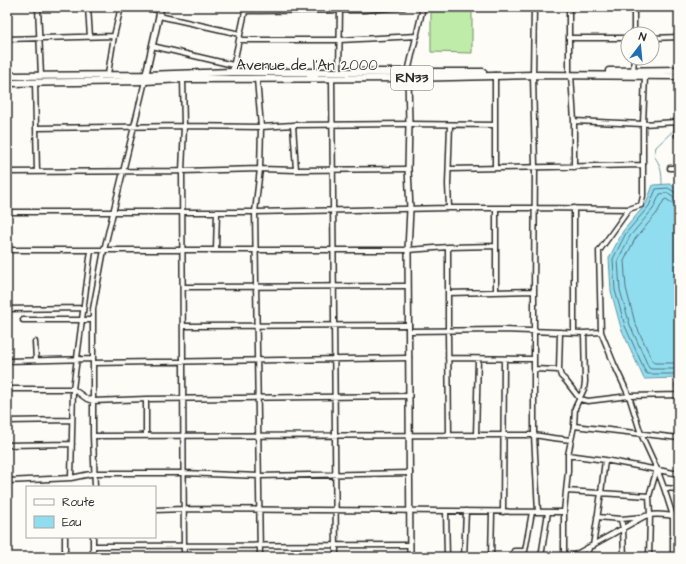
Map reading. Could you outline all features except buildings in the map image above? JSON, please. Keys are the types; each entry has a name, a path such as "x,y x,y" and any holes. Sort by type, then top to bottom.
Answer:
{"main road":[{"name":"Avenue de l'An 2000","path":"7,76 108,74 145,78 257,79 679,70"},
{"name":"Avenue de l'An 2000","path":"7,83 145,78 232,72 408,75 495,75 533,73"},
{"name":"Avenue de l'An 2000","path":"570,73 679,76"}],"street":[{"path":"38,7 41,76"},
{"path":"88,7 90,37"},
{"path":"108,74 114,36 121,7"},
{"path":"147,7 240,34"},
{"path":"232,72 245,9 364,9 404,7"},
{"path":"410,557 408,250 410,209 408,169 408,75 423,7"},
{"path":"534,7 534,435 538,512"},
{"path":"574,167 574,121 570,73 569,7 600,7"},
{"path":"634,7 634,26"},
{"path":"339,73 340,9"},
{"path":"95,486 93,436 93,309 104,250 135,127 160,11"},
{"path":"7,39 114,36"},
{"path":"239,40 340,40 417,36"},
{"path":"660,38 679,37"},
{"path":"569,38 620,38"},
{"path":"152,46 234,65"},
{"path":"633,66 633,71"},
{"path":"495,75 495,168"},
{"path":"7,212 255,212 449,208 629,209 641,205 645,76"},
{"path":"332,78 336,557"},
{"path":"183,79 184,557"},
{"path":"257,79 261,126 260,169 255,212 260,557"},
{"path":"35,82 37,172"},
{"path":"574,121 643,124 677,122 677,135 679,135"},
{"path":"36,128 409,124 495,125"},
{"path":"293,125 296,170"},
{"path":"449,208 448,184 450,125"},
{"path":"449,169 574,167 642,164"},
{"path":"670,168 679,168"},
{"path":"7,172 408,169"},
{"path":"496,208 496,292"},
{"path":"574,208 574,333"},
{"path":"629,209 599,251 601,332 629,396 641,434 657,469 673,516 673,557"},
{"path":"216,250 217,212"},
{"path":"7,250 408,250 495,246"},
{"path":"448,247 449,435"},
{"path":"71,478 73,389 91,250"},
{"path":"183,287 408,286"},
{"path":"448,293 534,291"},
{"path":"7,309 83,308"},
{"path":"23,320 93,320"},
{"path":"183,326 409,325"},
{"path":"409,332 503,330 574,333 601,332"},
{"path":"560,332 559,370 561,376 580,398 588,401 629,396 679,395 678,385"},
{"path":"564,557 564,512 568,455 574,426 575,408 584,389 585,382 584,333"},
{"path":"35,342 36,360"},
{"path":"7,361 77,359 94,361 183,362 409,358"},
{"path":"448,358 534,359"},
{"path":"476,435 478,359"},
{"path":"502,512 504,359"},
{"path":"534,370 559,370"},
{"path":"7,389 73,389 87,399 93,401 183,398 409,396"},
{"path":"146,399 146,435"},
{"path":"7,421 72,420"},
{"path":"574,426 679,438"},
{"path":"93,436 534,435 571,440"},
{"path":"7,445 72,444"},
{"path":"568,455 605,460 679,474 679,458"},
{"path":"586,557 591,547 597,517 605,460"},
{"path":"649,557 649,496 657,469"},
{"path":"7,480 71,478 95,473 184,473 259,476 410,474"},
{"path":"664,488 679,489"},
{"path":"566,491 649,496"},
{"path":"156,510 564,512"},
{"path":"446,511 447,557"},
{"path":"464,557 466,511"},
{"path":"491,557 492,512"},
{"path":"513,557 514,552 525,551 532,512"},
{"path":"541,557 548,512"},
{"path":"597,517 622,519 648,516 673,516 679,518"},
{"path":"571,557 648,516"},
{"path":"622,519 624,557"},
{"path":"65,538 65,557"},
{"path":"93,538 93,557"},
{"path":"93,546 410,545"},
{"path":"673,551 679,551"}],"green space":[{"path":"431,10 472,11 472,53 431,52"}],"water":[{"path":"670,184 679,190 679,378 644,379 621,328 611,291 609,258 623,231 646,204 653,185"}],"waterway":[{"path":"662,184 661,169 654,156 656,147 676,128"}]}
